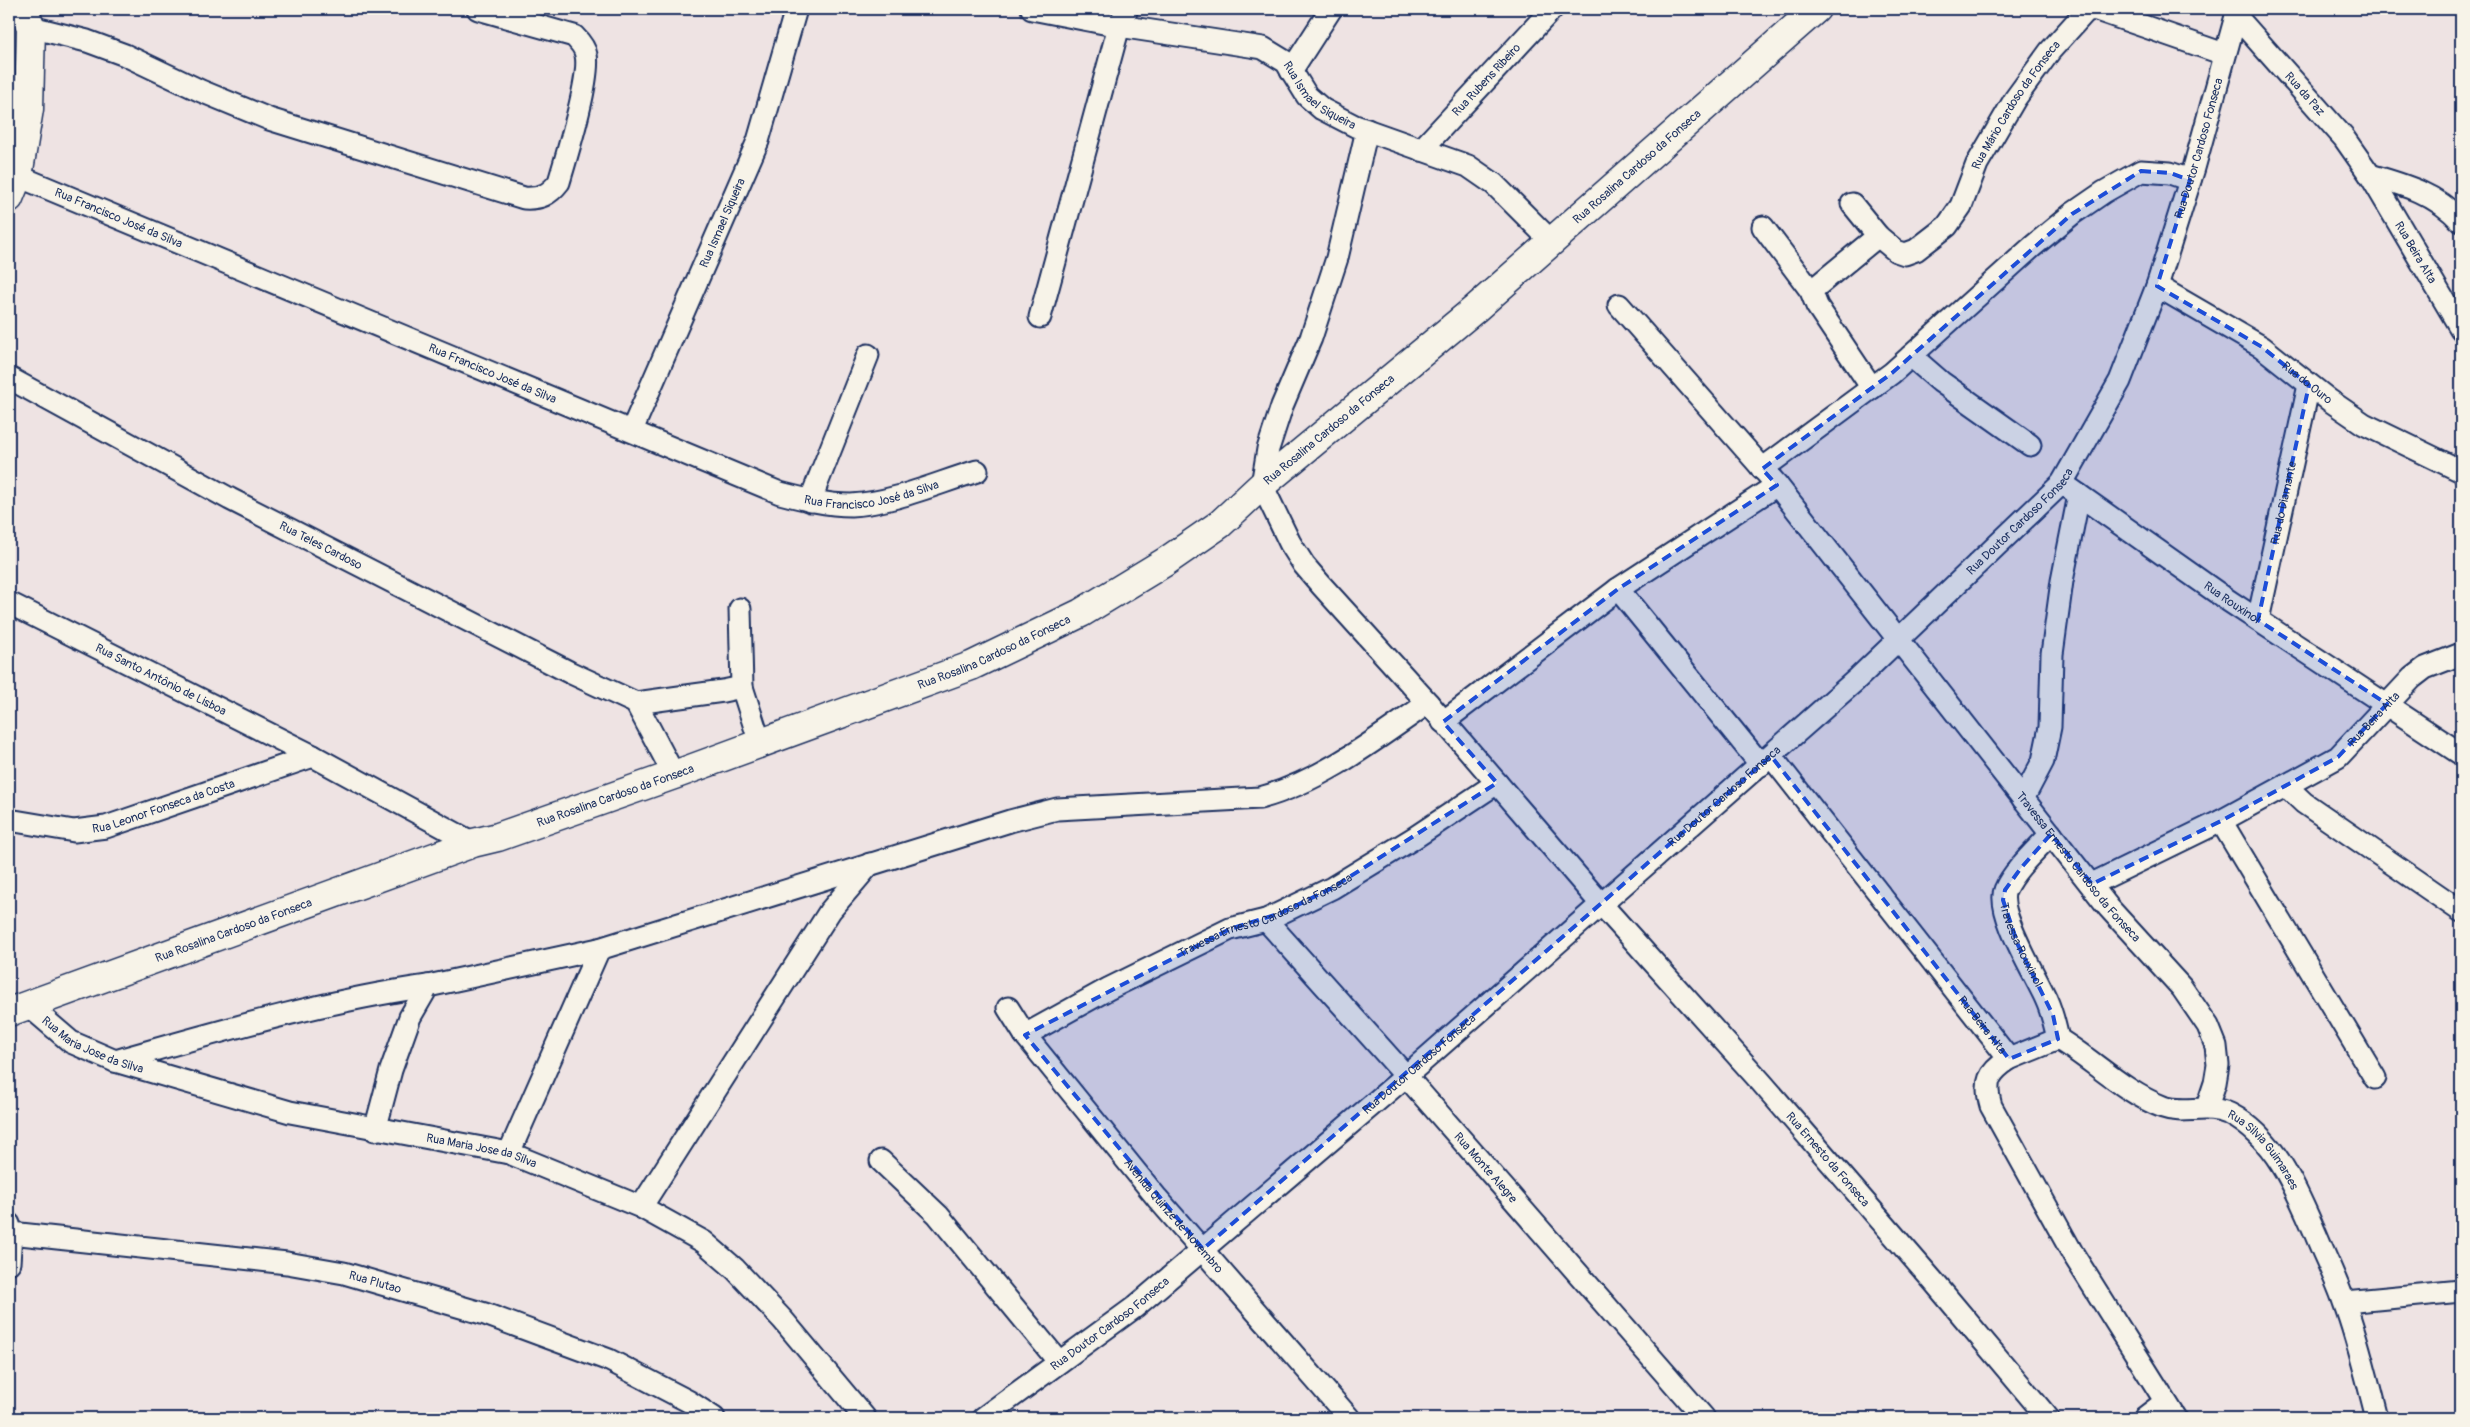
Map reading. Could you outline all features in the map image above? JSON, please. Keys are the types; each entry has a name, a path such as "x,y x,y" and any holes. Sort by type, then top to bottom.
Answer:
{"street":[{"path":"13,187 29,109 27,18 125,55 201,91 268,118 524,198 542,197 552,191 558,182 584,85 586,55 581,43 574,36 478,9"},
{"name":"Rua Ismael Siqueira","path":"632,430 758,141 796,9"},
{"name":"Rua Ismael Siqueira","path":"1032,9 1123,17 1263,48 1286,62 1307,96 1322,109 1367,130 1468,166 1494,184 1551,241"},
{"path":"1291,71 1331,9"},
{"name":"Rua Rubens Ribeiro","path":"1421,150 1552,9"},
{"name":"Rua Rosalina Cardoso da Fonseca","path":"19,1009 474,843 674,775 971,666 1081,613 1165,562 1220,524 1262,485 1475,308 1816,9"},
{"name":"Rua Mário Cardoso da Fonseca","path":"1852,204 1878,236 1896,251 1905,254 1916,250 1947,226 1961,206 1977,164 2015,99 2050,51 2086,10 2094,9 2224,54"},
{"name":"Rua Doutor Cardoso Fonseca","path":"986,1417 1135,1307 1406,1076 1766,760 1899,640 2062,483 2120,381 2156,286 2190,180 2236,13"},
{"name":"Rua da Paz","path":"2236,13 2344,138 2370,174"},
{"path":"1040,317 1123,17"},
{"path":"1262,485 1268,449 1282,406 1311,338 1337,258 1367,130"},
{"path":"1762,469 1872,388 1911,356 2032,247 2072,214 2104,192 2141,172 2170,172 2190,180"},
{"path":"2370,174 2420,190 2446,206 2461,220"},
{"name":"Rua Beira Alta","path":"2370,174 2461,329"},
{"name":"Rua Francisco José da Silva","path":"13,187 632,430 780,492 810,501 852,505 890,498 977,471"},
{"path":"1763,227 1811,291 1817,306 1872,388"},
{"path":"1811,291 1878,236"},
{"name":"Rua do Ouro","path":"2156,286 2262,347 2309,385 2364,424 2461,471"},
{"name":"Travessa Ernesto Cardoso da Fonseca","path":"1619,305 1777,486 2109,908 2182,988 2208,1026 2216,1046 2218,1065 2215,1083 2206,1107"},
{"path":"810,501 868,355"},
{"path":"1911,356 1941,382 2030,444"},
{"name":"Rua Teles Cardoso","path":"9,378 230,499 561,668 636,703"},
{"name":"Rua do Diamante","path":"2258,620 2309,385"},
{"name":"Rua Rouxinol","path":"2062,483 2258,620 2461,754"},
{"name":"Rua Ernesto da Fonseca","path":"1262,485 1290,543 1304,565 1428,704 1602,905 1761,1082 1934,1282 2048,1418"},
{"path":"1443,722 1618,589 1777,486"},
{"path":"2023,799 2043,761 2050,727 2053,645 2062,581 2079,495"},
{"name":"Rua Beira Alta","path":"1618,589 1766,760 2009,1059 1996,1068 1988,1079 1987,1093 1991,1106 2073,1254 2171,1410"},
{"name":"Rua Santo Antônio de Lisboa","path":"9,603 313,756 474,843"},
{"path":"740,609 742,687 760,743"},
{"name":"Rua Beira Alta","path":"2092,884 2222,821 2338,757 2399,690 2426,668 2461,654"},
{"path":"674,775 636,703 742,687"},
{"path":"115,1061 207,1035 382,992 428,986 599,949 1010,821 1057,809 1260,798 1287,790 1355,754 1428,704"},
{"name":"Rua Leonor Fonseca da Costa","path":"9,820 74,831 106,827 313,756"},
{"name":"Travessa Ernesto Cardoso da Fonseca","path":"1025,1035 1108,989 1230,929 1266,920 1332,888 1414,838 1497,783"},
{"path":"2286,786 2304,803 2461,911"},
{"path":"2222,821 2375,1078"},
{"name":"Travessa Rouxinol","path":"2051,834 2021,868 2005,890 2003,900 2018,945 2032,967 2053,1015 2058,1039"},
{"path":"641,1206 830,911 870,864"},
{"name":"Rua Monte Alegre","path":"1266,920 1406,1076 1704,1418"},
{"path":"509,1153 599,949"},
{"path":"374,1130 391,1070 410,1017 428,986"},
{"name":"Avenida Quinze de Novembro","path":"1008,1008 1025,1035 1157,1198 1349,1418"},
{"name":"Rua Maria Jose da Silva","path":"19,1009 72,1042 115,1061 290,1112 374,1130 509,1153 641,1206 704,1242 736,1269 783,1320 865,1418"},
{"path":"2009,1059 2058,1039"},
{"name":"Rua Silvia Guimaraes","path":"2058,1039 2083,1054 2142,1096 2163,1107 2172,1109 2206,1107 2231,1115 2253,1131 2274,1154 2297,1190 2345,1302 2378,1418"},
{"path":"881,1161 938,1215 1059,1362"},
{"path":"9,1263 10,1228"},
{"name":"Rua Plutao","path":"10,1228 287,1263 344,1273 485,1314 608,1360 688,1401 714,1418"},
{"path":"2345,1302 2461,1291"},
{"path":"2144,1418 2171,1410"}],"highlighted area":[{"path":"2141,171 2170,173 2190,180 2157,286 2262,347 2309,385 2258,620 2387,704 2338,757 2221,821 2092,884 2051,834 2021,868 2005,890 2003,900 2018,945 2053,1015 2058,1039 2009,1059 1771,756 1203,1249 1025,1035 1230,929 1281,913 1332,888 1497,783 1443,722 1618,589 1777,485 1762,469 1892,373 2072,214"}]}
